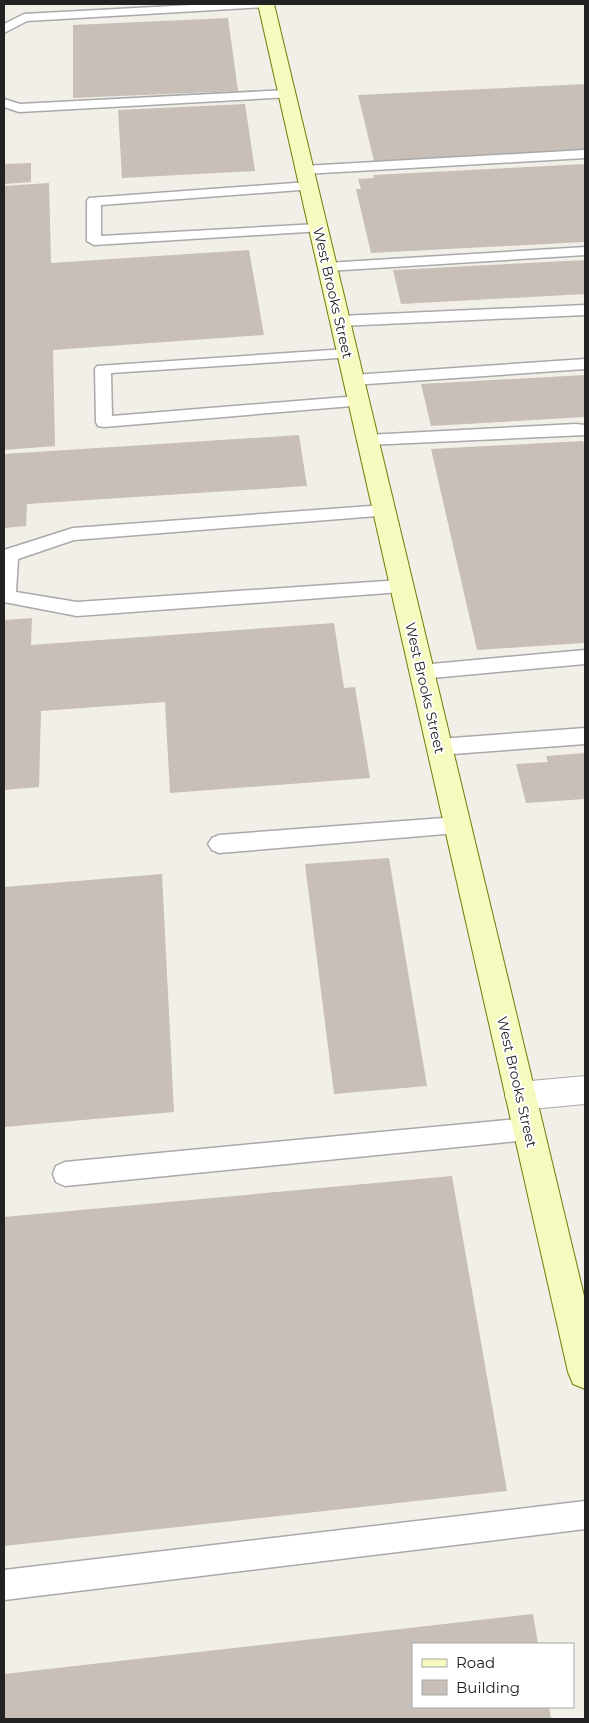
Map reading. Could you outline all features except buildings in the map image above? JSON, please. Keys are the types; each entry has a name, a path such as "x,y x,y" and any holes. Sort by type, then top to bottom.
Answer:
{"street":[{"name":"West Brooks Street","path":"266,4 585,1372"},
{"path":"520,1096 585,1090"}],"lane":[{"path":"4,29 24,18 266,4"},
{"path":"4,103 19,108 287,94"},
{"path":"318,228 94,241 94,201 306,178 585,154"},
{"path":"327,266 585,252"},
{"path":"340,321 585,310"},
{"path":"347,354 103,369 104,422 585,364"},
{"path":"368,440 576,428 585,430"},
{"path":"384,512 73,534 10,555 7,597 78,609 401,586"},
{"path":"421,672 585,657"},
{"path":"439,748 585,736"},
{"path":"219,844 457,825"},
{"path":"65,1174 528,1129"},
{"path":"4,1585 585,1515"}]}
